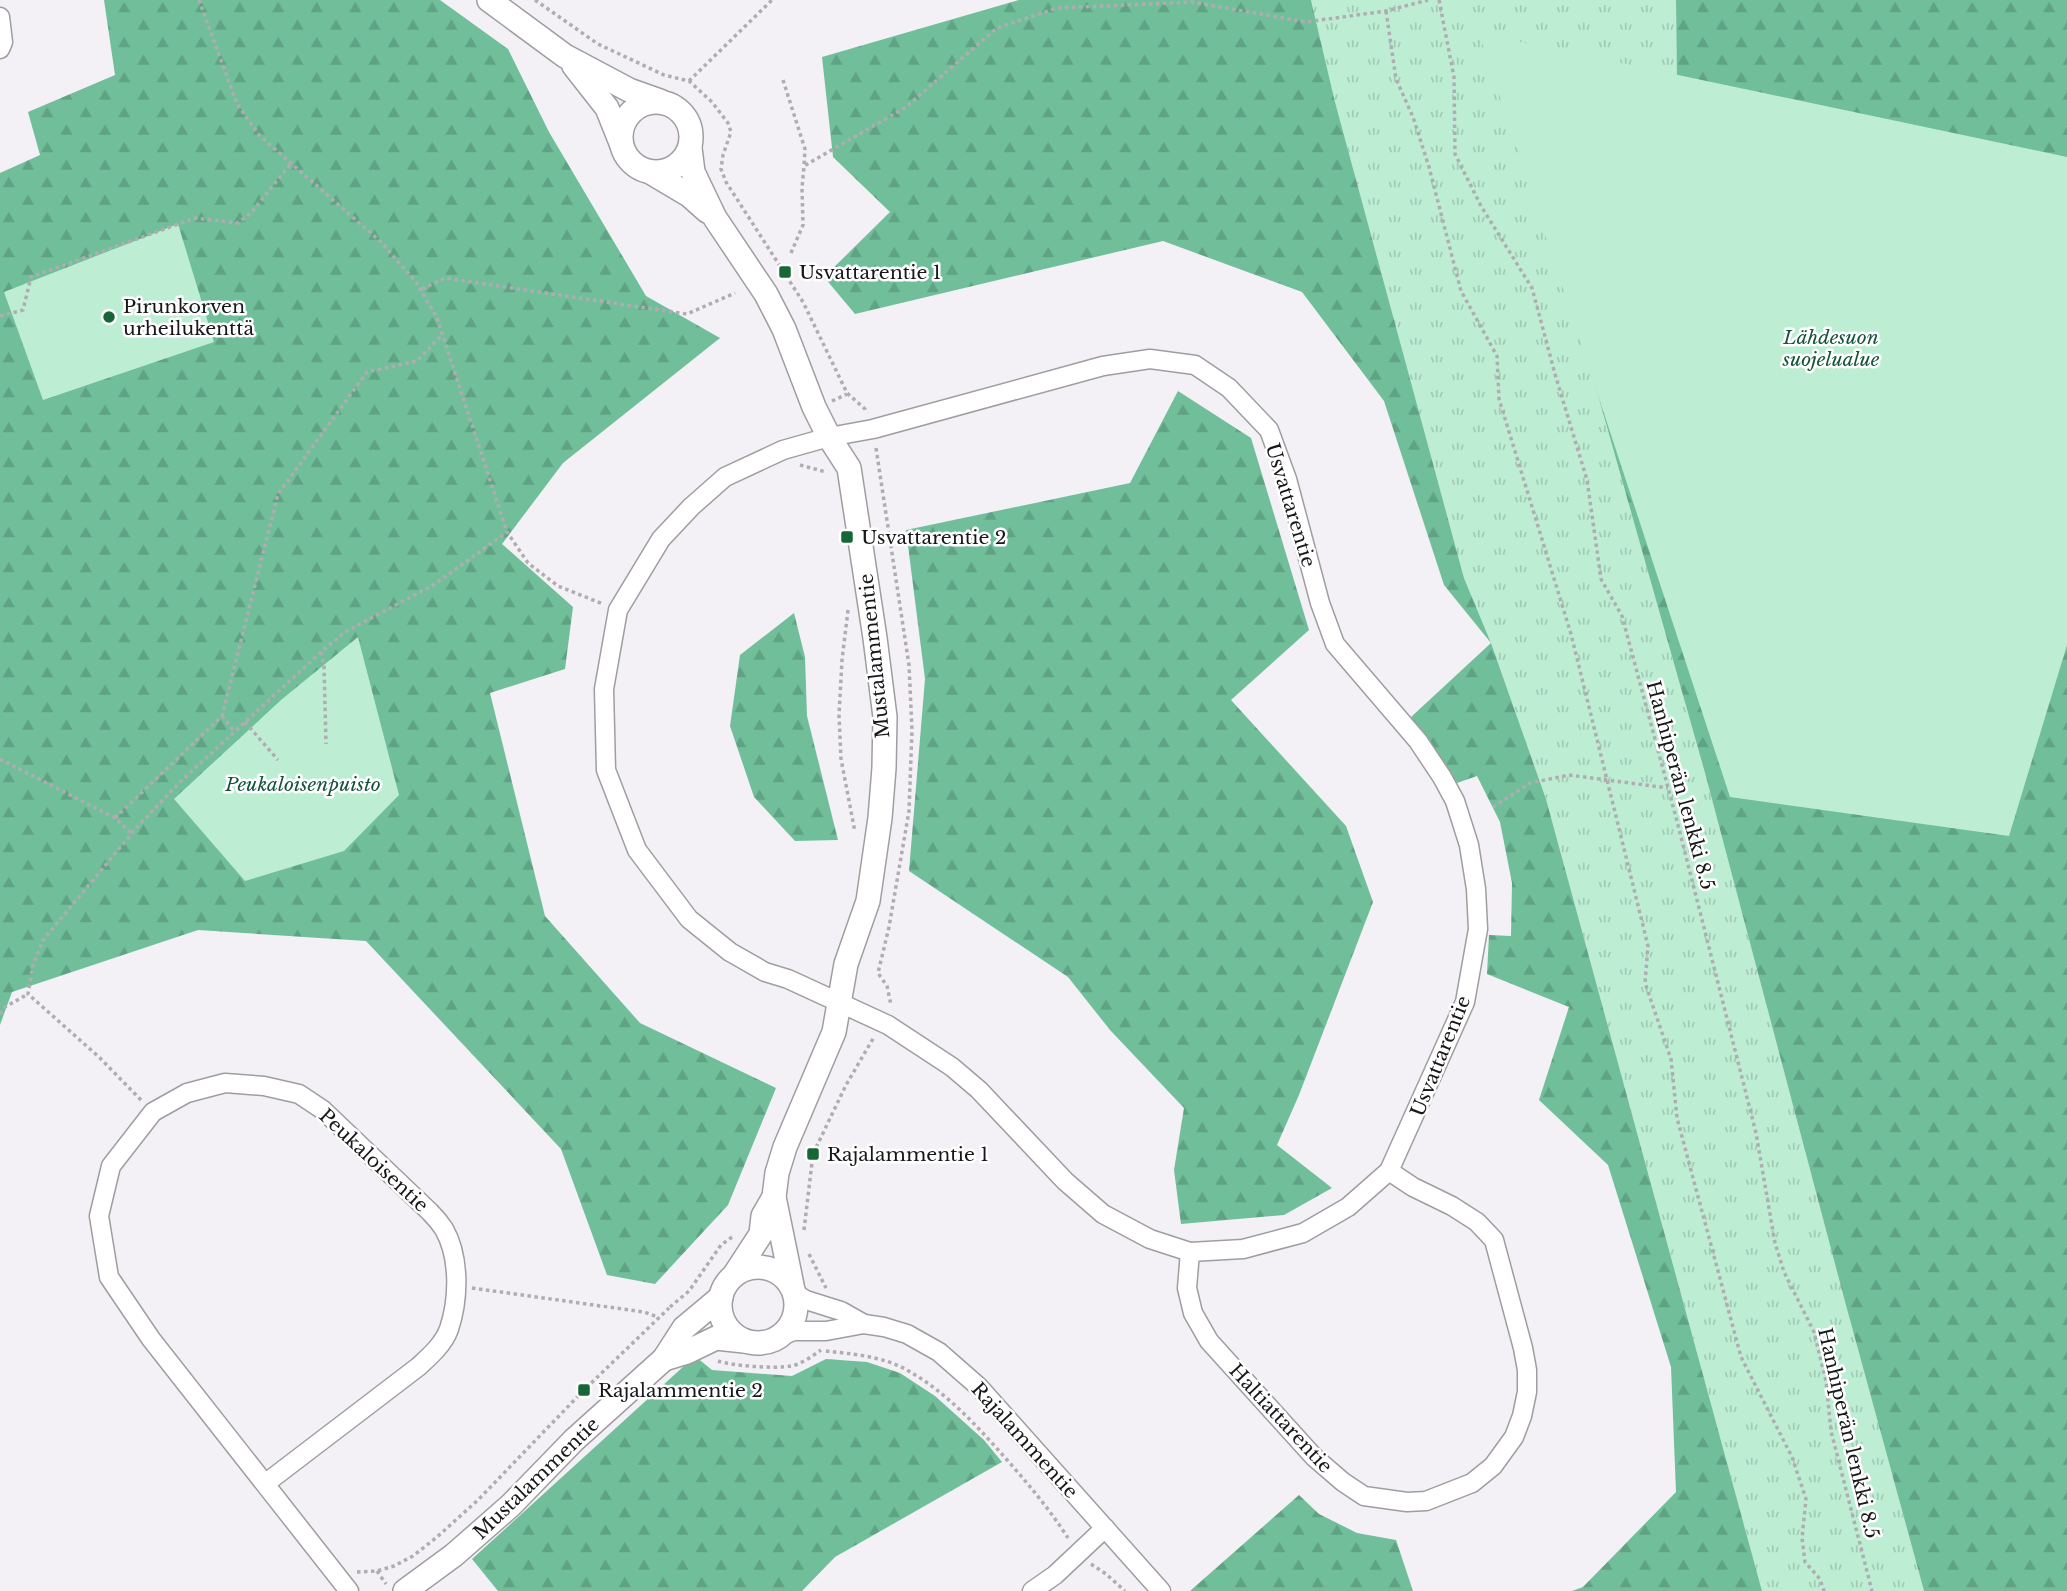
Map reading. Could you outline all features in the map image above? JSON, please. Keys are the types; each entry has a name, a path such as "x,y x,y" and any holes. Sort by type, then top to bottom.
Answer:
{"street":[{"path":"489,0 565,56 629,90 679,109 686,118 692,137 685,158 676,167 664,172 652,173 632,164 625,155 607,108 565,56"},
{"path":"0,17 3,42 0,49"},
{"path":"621,143 621,131 631,112 654,101 667,103"},
{"name":"Mustalammentie","path":"690,148 693,172 715,218 766,294 785,329 814,407 849,468 885,717 880,818 868,901 846,964 834,1032 785,1147 777,1173 774,1197 763,1216 793,1289"},
{"name":"Mustalammentie","path":"652,173 689,195 715,218"},
{"name":"Usvattarentie","path":"1150,359 1195,365 1229,388 1269,430 1287,479 1320,603 1335,644 1418,741 1442,777 1455,801 1469,845 1476,889 1478,929 1465,1002 1390,1171 1348,1207 1303,1233 1243,1249 1190,1252 1150,1239 1103,1214 1065,1181 979,1090 951,1067 883,1022 788,979 765,972 730,952 689,919 637,850 606,770 604,689 618,610 661,539 691,507 725,477 768,456 830,437 873,429 1103,366 1150,359"},
{"name":"Peukaloisentie","path":"266,1483 437,1350 448,1329 456,1285 456,1269 444,1229 430,1212 323,1110 299,1094 264,1086 225,1083 187,1093 153,1112 111,1166 99,1216 109,1278 151,1339 349,1591"},
{"name":"Haltiattarentie","path":"1190,1252 1187,1288 1193,1313 1209,1341 1304,1447 1343,1482 1364,1496 1407,1502 1426,1501 1472,1483 1493,1466 1514,1437 1522,1416 1527,1392 1527,1370 1520,1335 1494,1240 1477,1222 1413,1187 1390,1171"},
{"name":"Mustalammentie","path":"735,1273 772,1235"},
{"path":"750,1267 773,1269 784,1275 793,1289 797,1300 791,1325 783,1335 769,1342 744,1341 731,1332 723,1321 720,1297 735,1273 750,1267"},
{"name":"Rajalammentie","path":"793,1289 806,1300 841,1311 864,1324"},
{"name":"Mustalammentie","path":"405,1591 454,1555 511,1505 574,1440 664,1359 684,1328 720,1297"},
{"name":"Rajalammentie","path":"783,1335 794,1331 826,1331 864,1324 907,1334 939,1352 979,1387 1161,1591"},
{"name":"Mustalammentie","path":"664,1359 687,1352 716,1338 744,1341"},
{"path":"1032,1591 1055,1575 1105,1528"}],"path":[{"path":"199,0 237,104 260,136 381,242 421,290 437,318 507,532 528,563 558,586 618,610"},
{"path":"534,0 598,44 664,75 690,81 712,102 728,123 731,132 721,169 726,182 803,302 847,393 865,409 873,429 909,665 912,730 909,811 889,928 878,973 887,986 892,1003 846,1085 813,1154 803,1237 742,1233 731,1237 721,1245 689,1292 670,1307"},
{"path":"690,81 772,0"},
{"path":"804,166 906,107 997,28 1057,8 1192,2 1306,22 1386,11 1428,0"},
{"name":"Hanhiperän lenkki 8.5","path":"1439,0 1454,77 1455,153 1481,206 1532,288 1587,480 1601,579 1622,616 1756,1133 1774,1243 1784,1272 1814,1332 1826,1381 1831,1431 1872,1591"},
{"path":"1386,11 1396,79 1429,167 1461,292 1497,356 1499,398 1570,634 1648,946 1645,983 1671,1059 1677,1118 1741,1357 1792,1457 1806,1499 1802,1538 1805,1563 1820,1579 1824,1591"},
{"path":"783,80 805,149 803,225 790,253"},
{"path":"0,316 23,310 31,276 195,218 238,223 251,213 292,162"},
{"path":"421,290 445,278 687,314 736,293"},
{"path":"115,818 222,716 278,494 366,372 417,360 442,335"},
{"path":"28,994 33,965 43,940 132,834 180,782 345,632 435,584 507,532"},
{"path":"850,603 842,660 839,715 841,759 856,833"},
{"path":"321,652 324,666 326,744"},
{"path":"222,716 234,731"},
{"path":"245,721 278,760"},
{"path":"0,759 115,818 132,834"},
{"path":"1493,807 1530,783 1569,775 1668,788"},
{"path":"0,1014 2,1005 28,994"},
{"path":"28,994 99,1057 153,1112"},
{"path":"456,1285 644,1312 659,1317"},
{"path":"822,1350 868,1356 903,1367 944,1394 986,1436 1036,1493 1079,1552 1125,1591"},
{"path":"377,1571 390,1591"}],"green space":[{"path":"104,0 440,0 508,49 549,132 646,296 720,338 563,463 502,544 573,607 565,669 490,693 545,916 640,1023 776,1088 728,1205 655,1284 607,1275 561,1149 366,941 198,930 12,992 0,1025 0,173 40,155 28,112 115,75"},
{"path":"1019,0 1311,0 1335,102 1464,578 1491,643 1444,585 1384,401 1302,292 1163,241 855,314 824,277 890,212 833,157 822,57"},
{"path":"1311,0 1676,0 1677,87 1514,99 1705,773 1924,1591 1762,1591 1546,799 1491,643 1464,578 1335,102"},
{"path":"1676,0 2067,0 2067,1591 1924,1591 1705,773 1514,99 1677,87"},
{"name":"Lähdesuon suojelualue","path":"1479,33 2067,157 2067,645 2009,836 1730,797"},
{"name":"Pirunkorven urheilukenttä","path":"178,224 214,342 43,400 4,292"},
{"path":"1178,391 1251,438 1309,630 1231,700 1346,826 1373,902 1277,1145 1332,1188 1284,1215 1181,1224 1174,1170 1184,1108 1110,1030 1068,977 909,871 925,679 906,530 1130,483"},
{"path":"794,613 805,657 807,716 838,840 795,841 754,797 730,726 740,655"},
{"name":"Peukaloisenpuisto","path":"358,637 399,795 344,851 245,881 174,799 281,700"},
{"path":"1491,643 1546,799 1762,1591 1572,1591 1583,1587 1676,1492 1671,1367 1608,1165 1539,1100 1569,1007 1487,974 1489,935 1511,936 1512,883 1500,822 1477,776 1457,783 1411,717"},
{"path":"695,1356 712,1370 792,1376 826,1359 867,1362 900,1373 935,1396 984,1440 1002,1462 835,1557 802,1591 498,1591 472,1559"},
{"path":"1299,1495 1319,1514 1357,1533 1396,1540 1413,1591 1190,1591"}],"place":[{"name":"Usvattarentie 1","path":"785,272"},
{"name":"Pirunkorven urheilukenttä","path":"109,317"},
{"name":"Usvattarentie 2","path":"847,537"},
{"name":"Rajalammentie 1","path":"813,1154"},
{"name":"Rajalammentie 2","path":"584,1390"}]}
